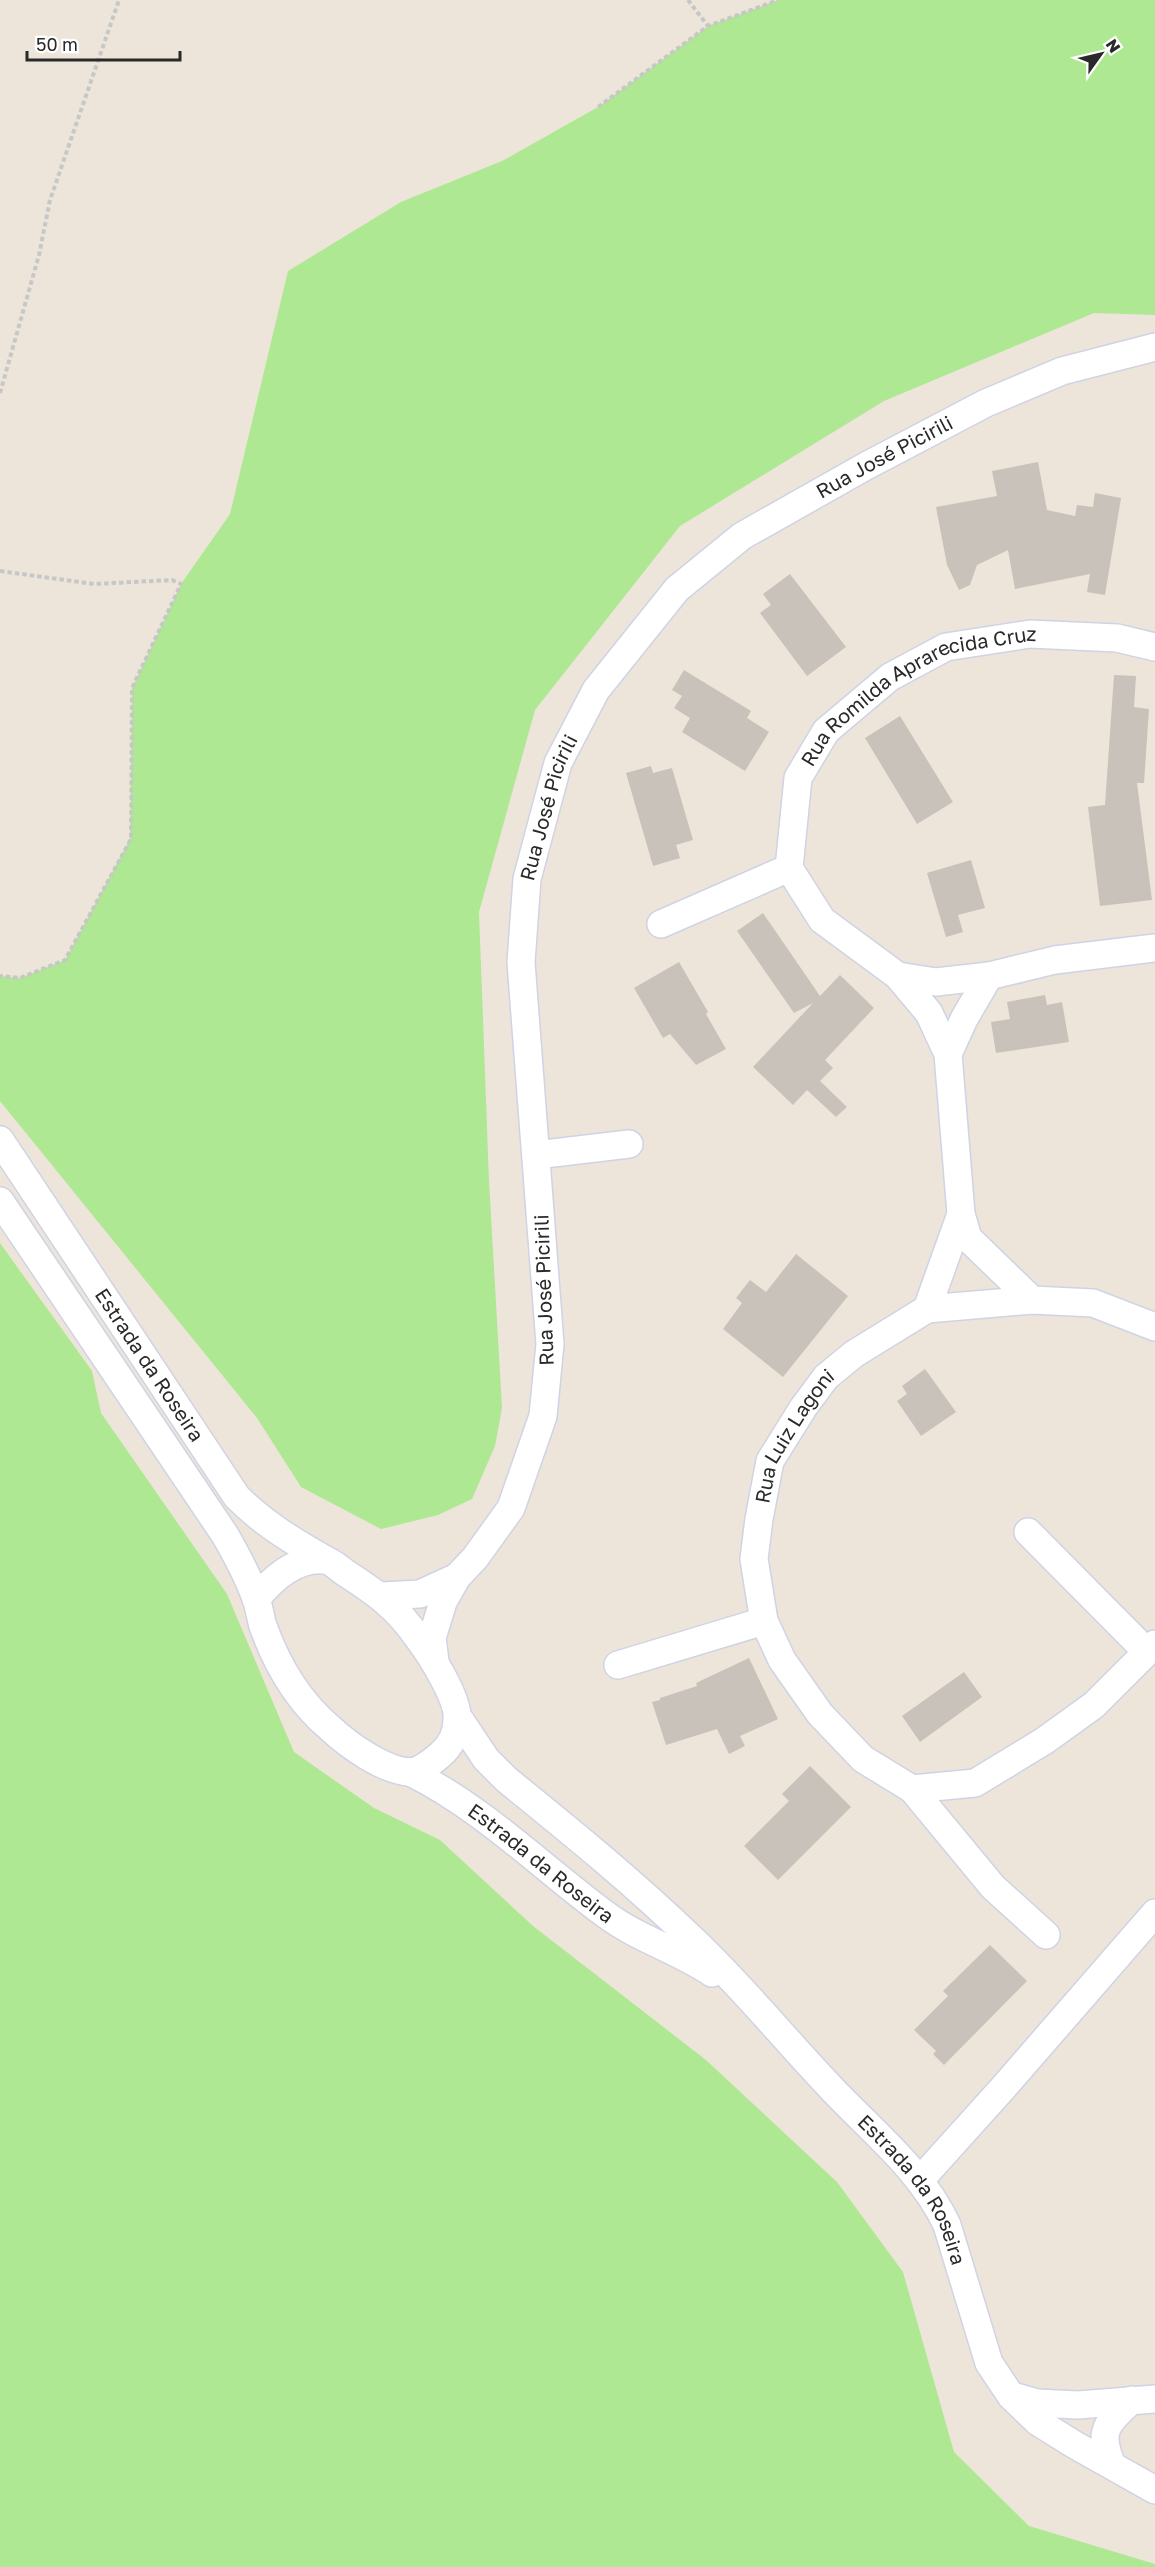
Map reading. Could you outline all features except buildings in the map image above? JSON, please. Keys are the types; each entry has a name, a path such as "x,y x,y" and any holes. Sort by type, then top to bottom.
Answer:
{"street":[{"name":"Rua José Picirili","path":"457,1577 475,1558 511,1508 543,1416 550,1344 521,962 527,879 558,763 602,681 677,589 742,536 866,466 986,403 1062,371 1155,347"},
{"name":"Rua Romilda Aprarecida Cruz","path":"789,868 798,778 826,731 890,677 946,647 1030,634 1117,638 1155,647"},
{"path":"661,924 789,868 822,920 898,976 929,1013 948,1054 961,1214 968,1238 1032,1300"},
{"path":"898,976 936,982 989,976 1055,960 1155,948"},
{"path":"948,1054 963,1019 989,976"},
{"name":"Estrada da Roseira","path":"0,1140 237,1497 258,1518 293,1542 327,1560 382,1596 411,1627 435,1661 458,1717 486,1759 507,1780 647,1897 711,1958 921,2179 947,2225 989,2363 1011,2396 1038,2421 1155,2490"},
{"path":"536,1155 629,1144"},
{"name":"Estrada da Roseira","path":"0,1201 225,1534 243,1566 274,1653 290,1683 310,1709 330,1729 356,1748 383,1764 410,1772 460,1800 607,1916 640,1936 696,1962 762,2013"},
{"path":"927,1308 961,1214"},
{"name":"Rua Luiz Lagoni","path":"1046,1935 993,1887 912,1789 863,1759 820,1714 783,1660 764,1621 754,1559 770,1461 803,1408 826,1377 854,1354 927,1308 1032,1300 1093,1303 1155,1327"},
{"path":"912,1789 975,1784 1044,1741 1094,1705 1150,1648 1029,1532"},
{"path":"256,1599 273,1579 290,1568 307,1562 327,1560"},
{"path":"382,1596 420,1594 457,1577"},
{"path":"435,1661 432,1638 436,1620 457,1577"},
{"path":"618,1665 764,1621"},
{"path":"410,1772 427,1765 447,1748 453,1738 458,1717"},
{"path":"921,2179 1155,1913"},
{"path":"1011,2396 1037,2403 1061,2405 1094,2405 1144,2400"},
{"path":"1112,2465 1104,2442 1106,2430 1117,2414 1144,2400"}],"path":[{"path":"0,393 39,255 50,200 119,0"},
{"path":"688,0 708,26"},
{"path":"598,107 708,26 778,0"},
{"path":"0,571 94,584 172,580 181,584 132,688 130,839 65,960 20,978 0,976"}],"green space":[{"path":"778,0 1155,0 1155,315 1094,313 884,401 680,526 535,710 479,912 489,1181 502,1408 495,1446 472,1499 438,1515 381,1529 301,1487 257,1418 0,1101 0,976 20,978 65,960 130,839 132,688 181,584 230,514 288,271 401,202 502,161 598,107 708,26"},
{"path":"0,1243 92,1371 101,1413 227,1594 294,1752 374,1808 440,1840 533,1926 706,2060 837,2182 903,2272 954,2452 1029,2526 1155,2564 1155,2567 0,2567"}]}
